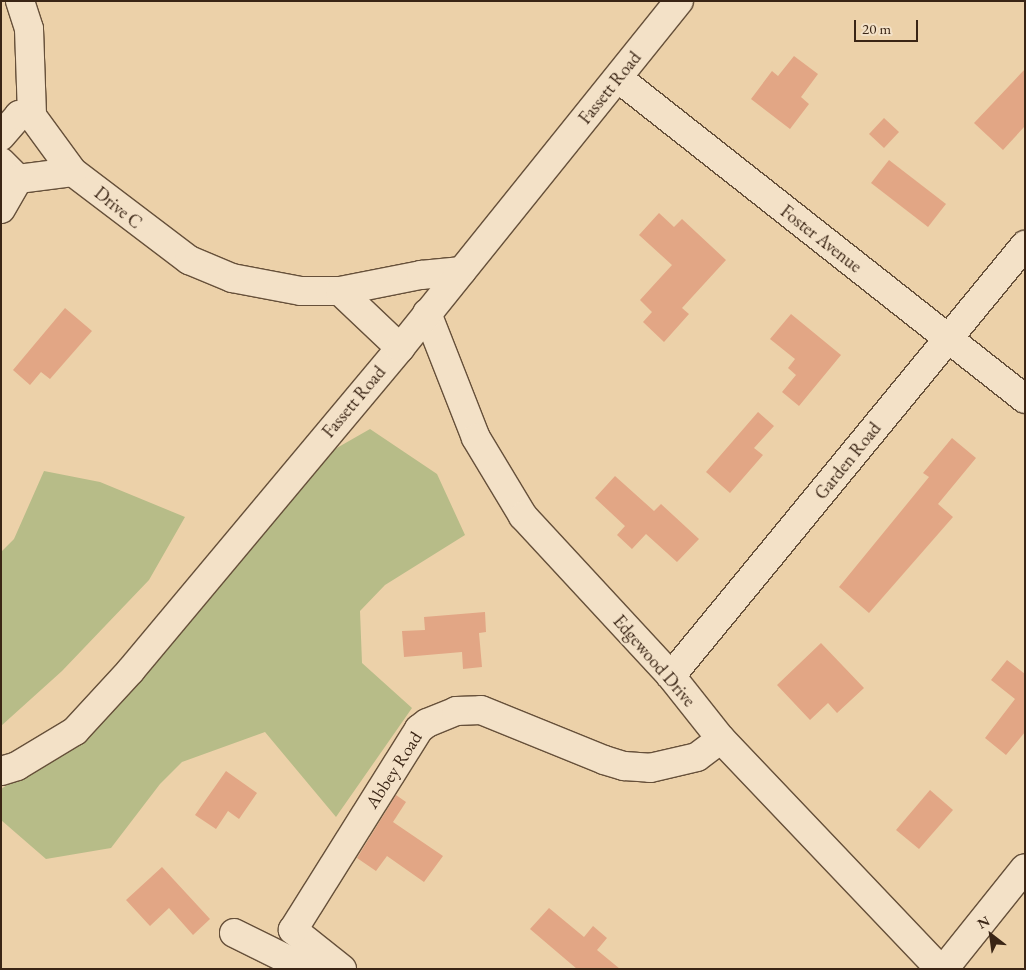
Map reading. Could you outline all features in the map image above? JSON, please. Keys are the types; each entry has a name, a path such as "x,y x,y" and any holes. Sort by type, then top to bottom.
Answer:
{"street":[{"path":"1,136 19,115 32,116 29,29 20,1"},
{"name":"Fassett Road","path":"1,771 17,766 75,731 131,670 400,348 679,1"},
{"name":"Foster Avenue","path":"618,78 1025,399"},
{"name":"Drive C","path":"32,116 73,172 189,260 232,278 301,291 340,291 421,275 462,271"},
{"path":"1,209 10,171 73,172"},
{"name":"Garden Road","path":"671,676 1025,245"},
{"path":"340,291 400,348"},
{"name":"Edgewood Drive","path":"427,313 476,438 523,516 671,676 721,739 942,969"},
{"name":"Abbey Road","path":"342,969 293,930 419,729 427,723 456,711 481,710 604,760 650,768 697,757 721,739"},
{"path":"942,969 1025,868"},
{"path":"234,933 307,969"}],"green space":[{"path":"370,429 437,474 465,535 385,585 360,611 362,663 412,708 336,817 265,732 182,762 160,784 111,848 46,859 1,820 1,789 83,736 314,461"},
{"path":"44,471 100,482 185,517 149,580 62,671 1,726 1,552 14,539"}],"building":[{"path":"794,56 818,74 801,97 809,104 790,129 751,99 772,71 778,76"},
{"path":"1025,69 1025,126 1003,150 974,123"},
{"path":"884,118 899,132 884,148 869,134"},
{"path":"889,160 946,204 928,227 871,183"},
{"path":"659,213 674,227 682,219 726,260 682,308 689,314 664,342 643,322 652,312 640,300 672,265 639,235"},
{"path":"65,308 92,331 50,379 41,372 30,385 13,370"},
{"path":"791,314 841,355 799,406 782,392 796,375 788,368 795,359 770,339"},
{"path":"758,412 774,426 754,448 763,455 730,493 706,472"},
{"path":"952,438 976,458 938,504 953,517 869,613 839,587 929,477 923,473"},
{"path":"615,476 654,511 661,504 699,539 677,562 646,534 632,549 617,535 625,526 595,498"},
{"path":"485,612 486,632 479,633 482,667 463,669 462,652 404,657 402,631 425,630 424,617"},
{"path":"821,643 864,688 837,713 828,703 810,720 777,685"},
{"path":"1007,660 1025,674 1025,732 1006,755 985,738 1015,699 991,680"},
{"path":"226,771 257,793 239,819 228,811 216,829 195,815"},
{"path":"930,790 953,810 919,849 896,830"},
{"path":"396,795 406,802 393,822 443,856 424,882 387,856 376,871 357,858"},
{"path":"162,867 210,919 193,935 169,908 150,926 126,900"},
{"path":"549,908 584,937 593,926 607,938 597,950 620,969 577,969 530,929"}]}
